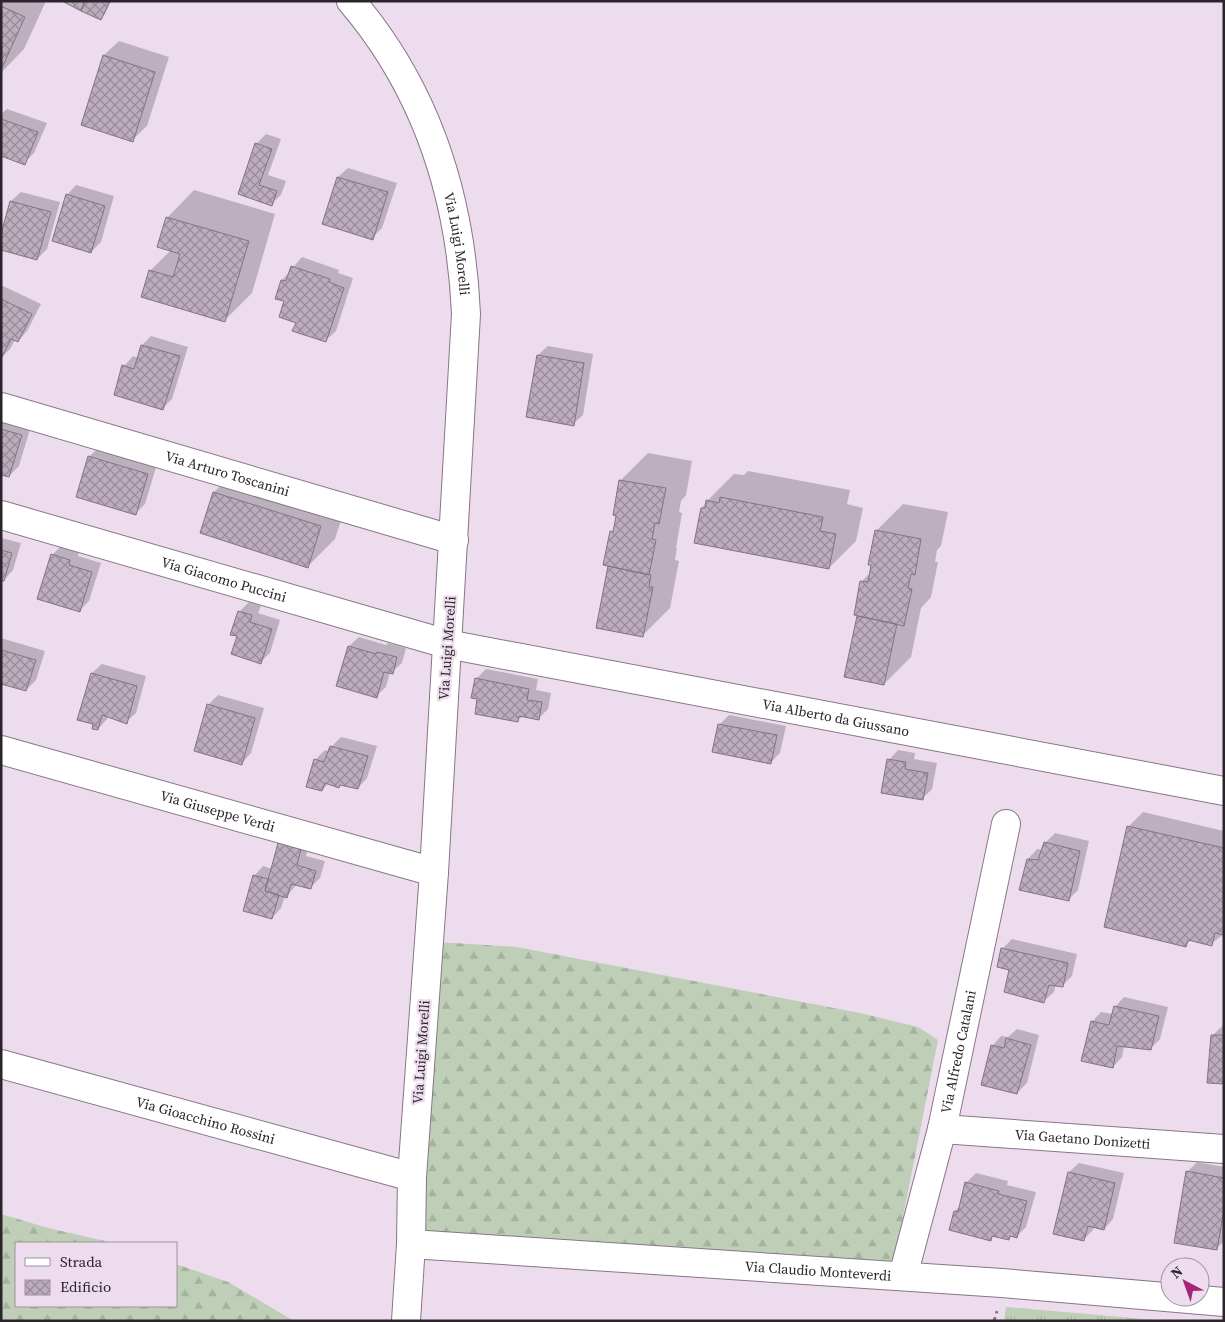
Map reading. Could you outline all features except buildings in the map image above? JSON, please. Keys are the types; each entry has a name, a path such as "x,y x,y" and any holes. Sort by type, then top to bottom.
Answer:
{"street":[{"name":"Via Luigi Morelli","path":"351,1 392,57 420,110 442,166 457,224 462,254 466,314 434,872 412,1177 411,1244 406,1321"},
{"name":"Via Arturo Toscanini","path":"1,406 454,540"},
{"name":"Via Giacomo Puccini","path":"1,516 447,644"},
{"name":"Via Alberto da Giussano","path":"447,644 1224,791"},
{"name":"Via Giuseppe Verdi","path":"1,750 434,872"},
{"name":"Via Alfredo Catalani","path":"903,1276 942,1130 1006,824"},
{"name":"Via Gioacchino Rossini","path":"1,1064 412,1177"},
{"name":"Via Gaetano Donizetti","path":"942,1130 1224,1149"},
{"name":"Via Claudio Monteverdi","path":"411,1244 903,1276 1224,1302"}],"green space":[{"path":"437,942 517,947 860,1013 918,1027 938,1040 895,1257 888,1265 430,1239 423,1230 422,1189"},
{"path":"1,1214 48,1228 110,1242 15,1242 15,1307 178,1307 178,1265 228,1282 294,1321 1,1321"},
{"path":"1006,1307 1167,1321 1004,1321"}]}
